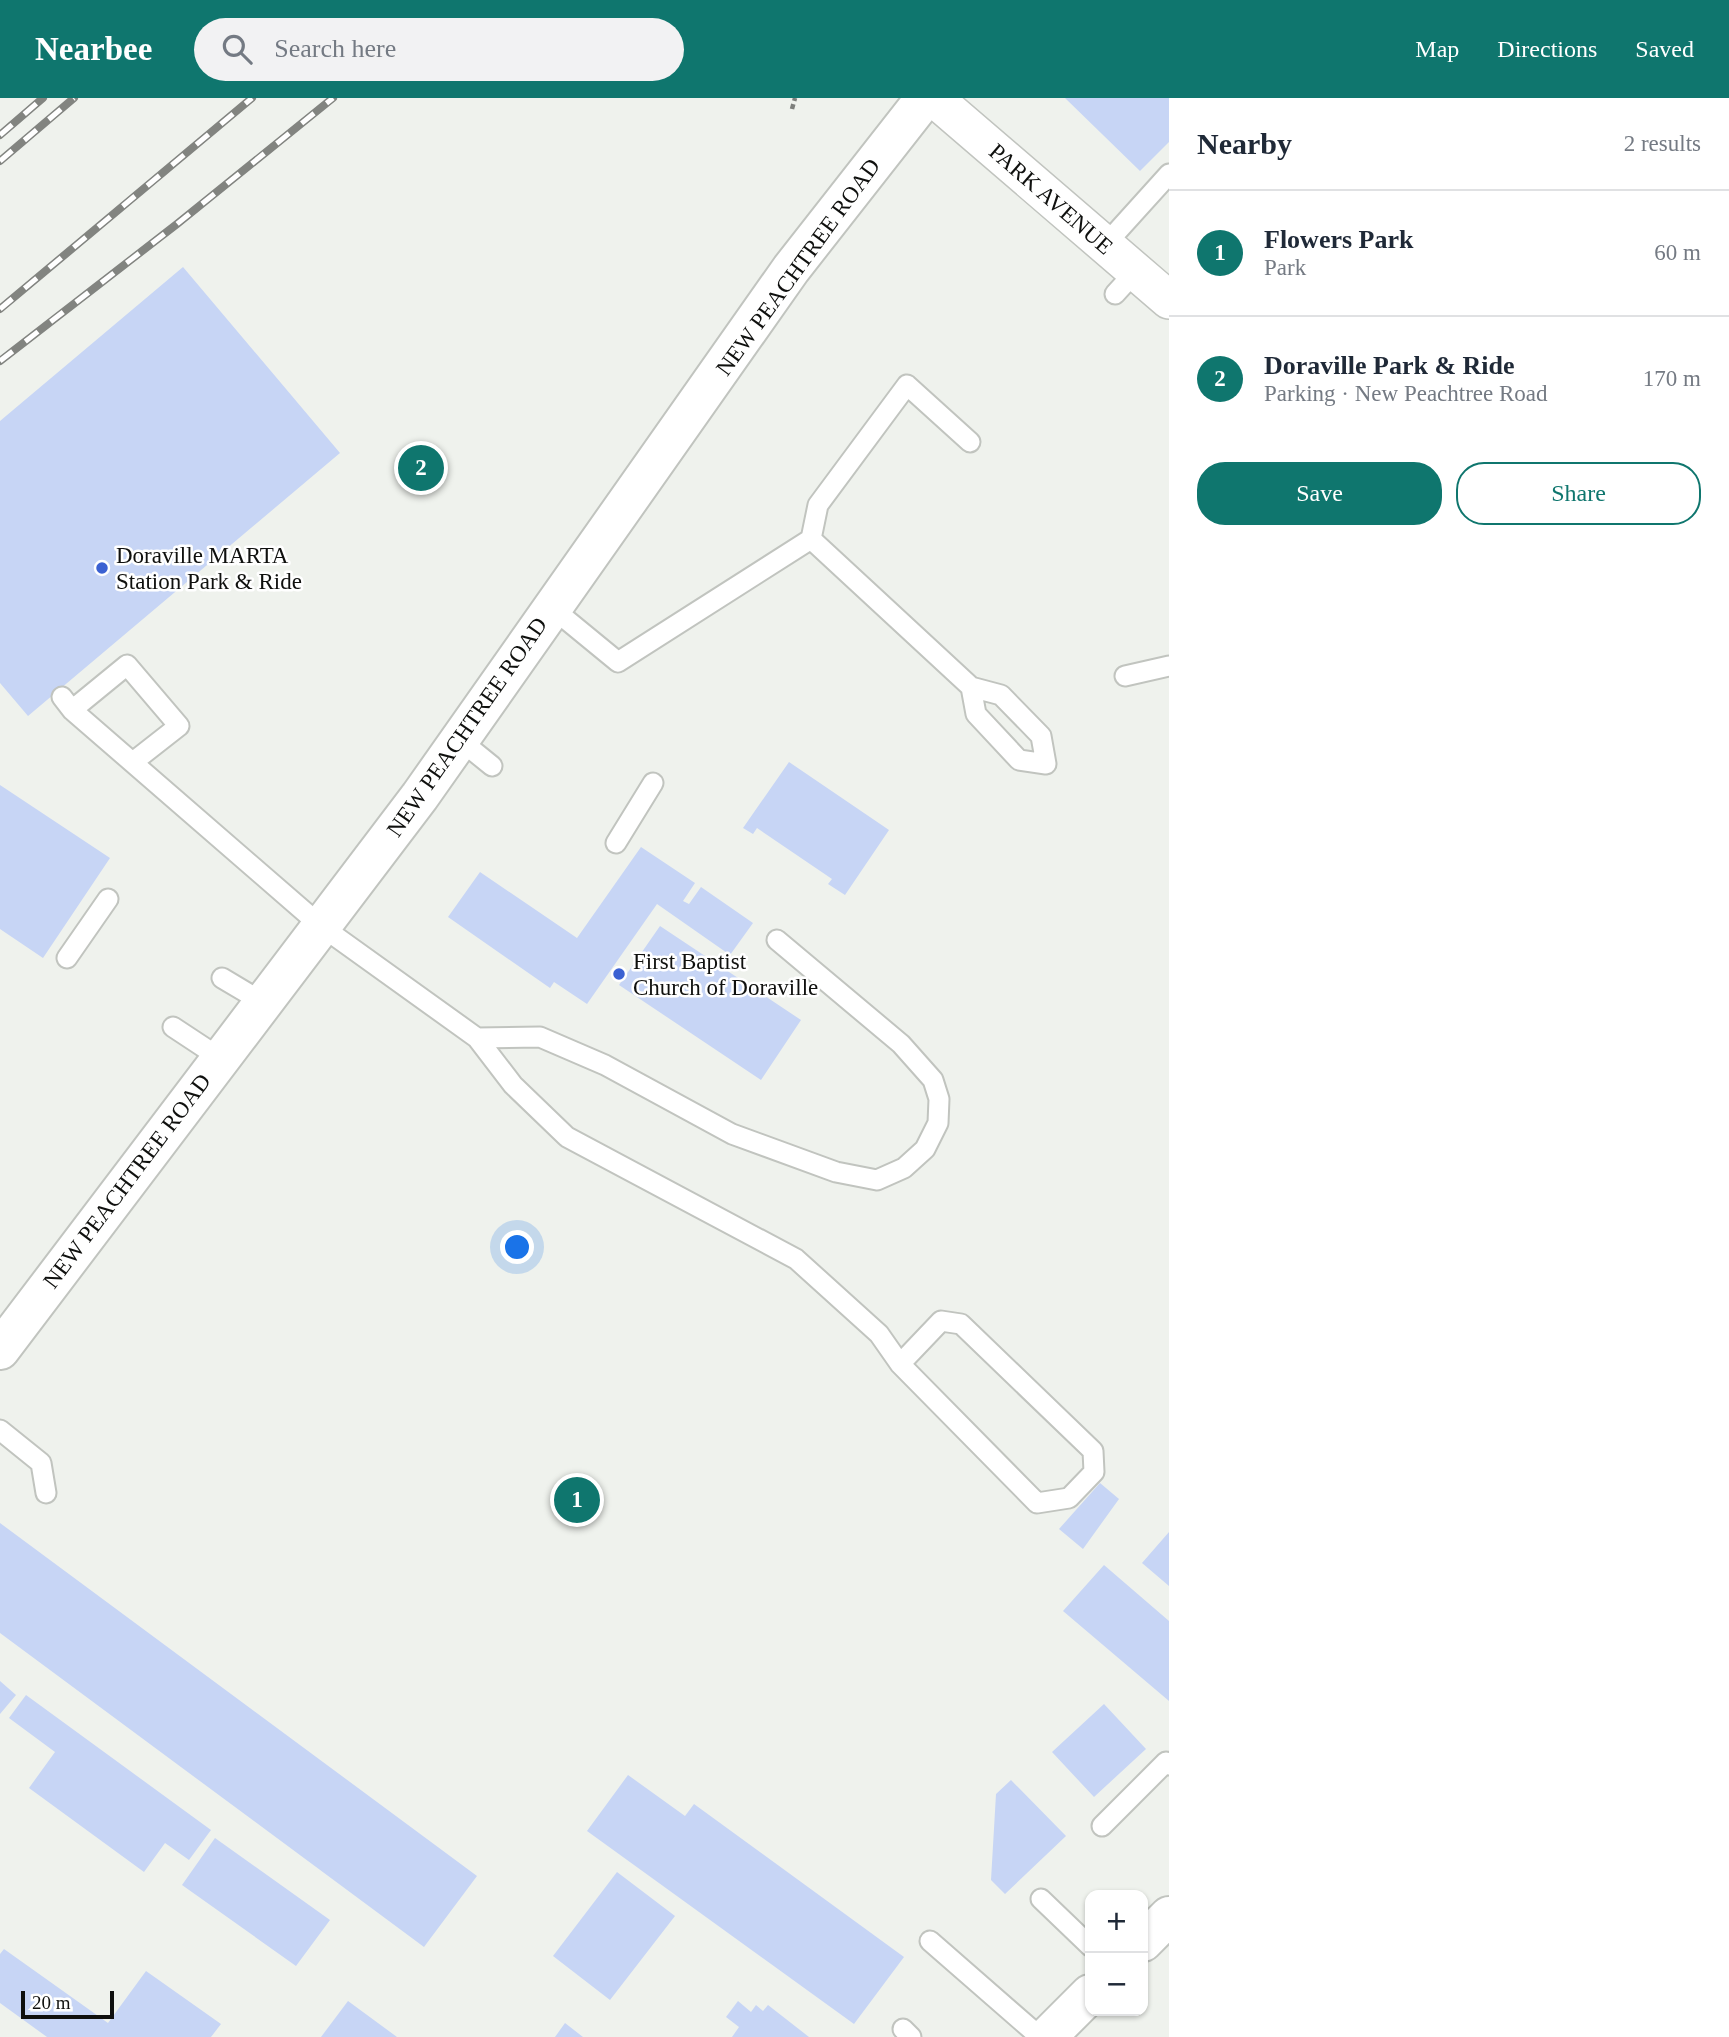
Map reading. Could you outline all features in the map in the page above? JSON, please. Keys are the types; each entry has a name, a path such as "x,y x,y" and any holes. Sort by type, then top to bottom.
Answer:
{"street":[{"name":"NEW PEACHTREE ROAD","path":"0,1350 460,740 791,269 925,98"},
{"name":"PARK AVENUE","path":"934,98 1104,246 1125,282 1169,300"},
{"path":"1148,1937 1169,1916"},
{"path":"1046,2037 1085,1999"}],"lane":[{"path":"1104,246 1169,174"},
{"path":"551,607 618,662 811,538 818,505 906,385 970,442"},
{"path":"811,538 971,687"},
{"path":"133,762 179,726 127,665 67,704 133,762 321,926 477,1038 513,1085 567,1137 796,1259 879,1334 900,1364 1037,1503 1069,1498 1094,1472 1093,1451 961,1324 941,1321 900,1364"},
{"path":"1125,676 1169,666"},
{"path":"460,740 492,766"},
{"path":"616,843 653,783"},
{"path":"67,958 108,899"},
{"path":"477,1038 540,1037 605,1065 732,1134 836,1172 877,1180 904,1168 925,1149 938,1123 939,1099 933,1080 901,1044 777,940"},
{"path":"222,978 264,1003"},
{"path":"173,1027 220,1058"},
{"path":"0,1430 41,1463 46,1493"},
{"path":"1102,1825 1166,1762 1169,1765"},
{"path":"1041,1899 1085,1941"},
{"path":"930,1941 1040,2037"}],"path":[{"path":"792,109 795,98"}],"building":[{"path":"1065,98 1169,98 1169,142 1140,171"},
{"name":"Doraville MARTA Station Park & Ride","path":"183,267 340,453 28,716 0,683 0,421"},
{"path":"789,762 889,830 845,895 828,884 832,879 757,828 753,834 743,828"},
{"path":"0,785 110,858 43,958 0,929"},
{"path":"641,847 695,883 683,901 689,904 701,887 753,923 730,955 657,904 587,1004 554,982 550,988 448,917 480,872 577,938"},
{"path":"660,926 801,1020 761,1080 619,985"},
{"path":"1100,1483 1119,1499 1083,1549 1059,1529"},
{"path":"0,1523 477,1876 424,1947 0,1633"},
{"path":"1169,1532 1169,1586 1142,1563"},
{"path":"1104,1565 1169,1621 1169,1701 1063,1611"},
{"path":"0,1681 16,1695 0,1714"},
{"path":"26,1695 211,1830 189,1860 165,1843 144,1872 29,1788 55,1752 9,1718"},
{"path":"1104,1704 1146,1749 1094,1797 1052,1752"},
{"path":"628,1775 685,1816 694,1804 904,1957 854,2024 587,1831"},
{"path":"1011,1780 1066,1836 1005,1894 991,1880 996,1794"},
{"path":"215,1838 330,1920 296,1966 182,1885"},
{"path":"617,1872 675,1916 610,2000 553,1956"},
{"path":"4,1949 108,2023 146,1971 221,2024 211,2037 47,2037 0,2003 0,1954"},
{"path":"348,2001 397,2037 321,2037"},
{"path":"738,2001 751,2012 756,2005 763,2011 768,2005 809,2037 732,2037 739,2027 726,2017"},
{"path":"565,2023 583,2037 555,2037"}],"railway":[{"path":"0,135 43,98"},
{"path":"0,161 74,98"},
{"path":"0,309 252,98"},
{"path":"0,361 177,224 333,98"}],"place":[{"name":"Doraville Park & Ride","path":"421,468"},
{"name":"Doraville MARTA Station Park & Ride","path":"102,568"},
{"name":"First Baptist Church of Doraville","path":"619,974"},
{"name":"Flowers Park","path":"577,1500"}]}
